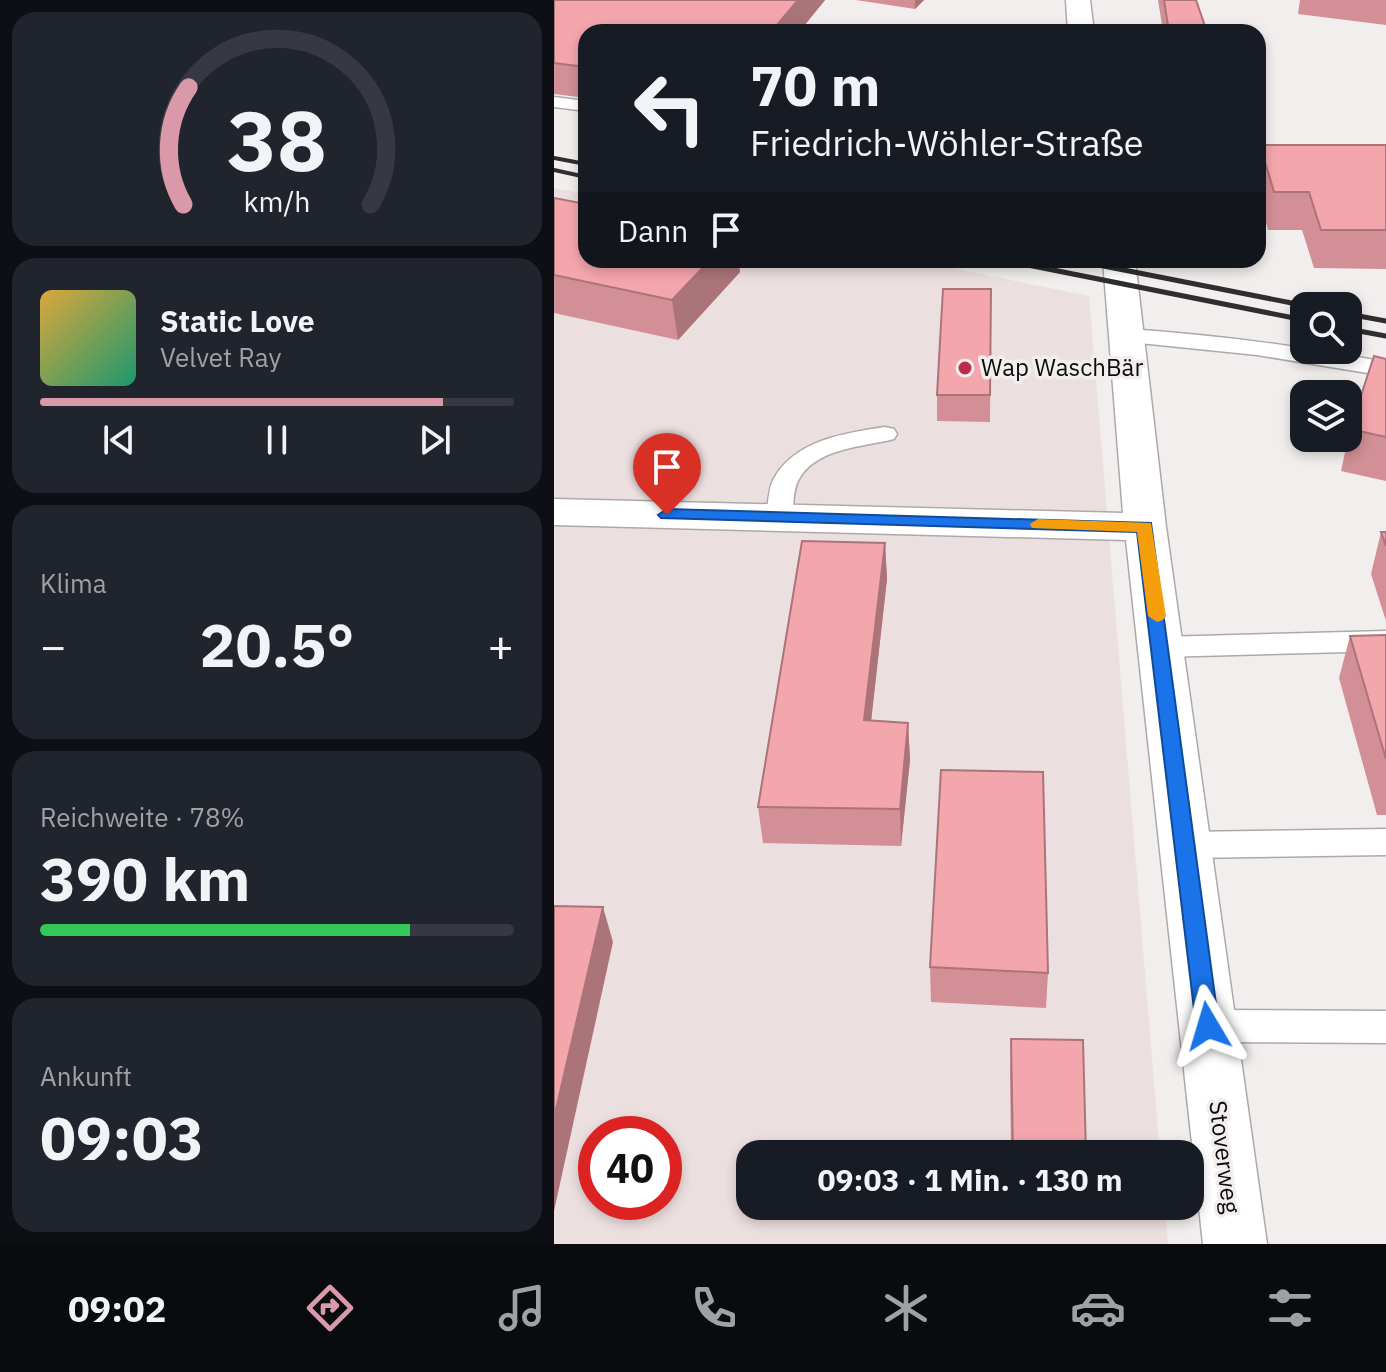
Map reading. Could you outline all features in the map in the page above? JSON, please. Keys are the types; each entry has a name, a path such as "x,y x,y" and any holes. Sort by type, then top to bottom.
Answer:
{"street":[{"path":"1078,0 1080,24"},
{"name":"Stoverweg","path":"1120,268 1145,527 1235,1244"},
{"path":"554,512 1145,527"}],"lane":[{"path":"554,102 578,105"},
{"path":"1128,336 1216,341 1386,369"},
{"path":"779,518 785,481 810,454 848,440 885,434"},
{"path":"1161,647 1386,641"},
{"path":"1185,845 1386,842"},
{"path":"1208,1026 1386,1027"}],"shaded area":[{"path":"554,188 578,192 578,268 952,268 1089,296 1159,1140 736,1140 736,1220 1166,1220 1168,1244 554,1244"}],"building":[{"path":"554,0 798,0 778,24 578,24 578,66 554,63"},
{"path":"1164,0 1196,0 1204,24 1168,24"},
{"path":"1266,145 1386,145 1386,230 1321,230 1309,192 1274,192 1266,165"},
{"path":"554,198 578,202 578,268 702,268 672,300 554,275"},
{"name":"Wap WaschBär","path":"943,289 991,289 990,395 937,395"},
{"path":"1374,356 1386,359 1386,437 1362,432 1362,392"},
{"path":"802,541 885,543 864,720 908,723 900,809 758,807"},
{"path":"1386,635 1386,759 1350,636"},
{"path":"941,770 1043,772 1048,973 930,967"},
{"path":"554,906 603,907 554,1118"},
{"path":"1011,1039 1083,1040 1086,1140 1013,1140"}],"railway":[{"path":"554,158 578,162"},
{"path":"554,170 578,175"},
{"path":"1043,268 1290,317"},
{"path":"1114,268 1290,303"},
{"path":"1362,317 1386,321"},
{"path":"1362,332 1386,336"}],"slow traffic":[{"path":"1038,524 1145,527 1157,616"}],"place":[{"name":"Wap WaschBär","path":"965,368"}],"route":[{"path":"667,515 1145,527 1208,1026"}]}
